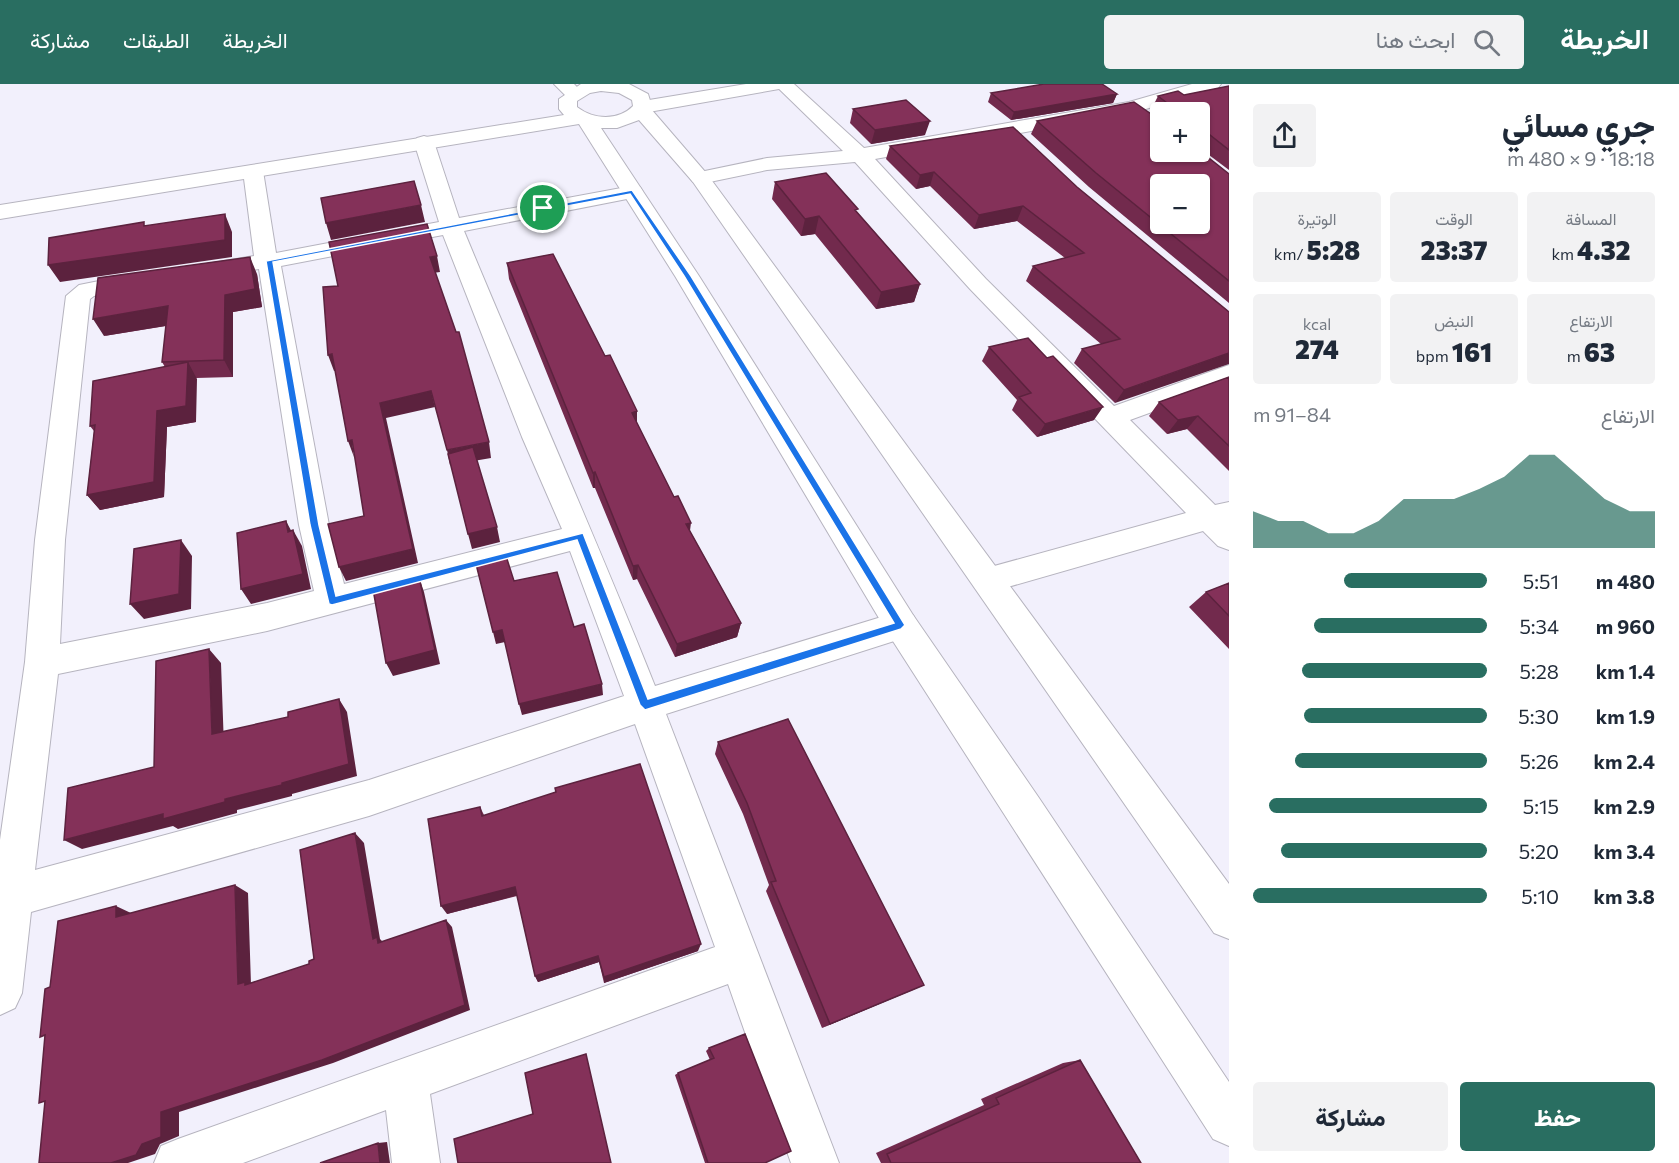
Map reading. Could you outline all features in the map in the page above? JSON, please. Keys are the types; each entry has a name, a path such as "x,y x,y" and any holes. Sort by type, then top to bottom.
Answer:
{"street":[{"path":"0,213 254,171 424,130 574,103 596,85 635,95 781,84 860,155 978,284 1111,417 1222,523"},
{"path":"700,178 768,164 860,155 1011,130 1132,106 1212,84"},
{"path":"511,110 574,103 618,121 628,119 635,95"},
{"path":"635,95 700,178 1229,918"},
{"path":"574,103 687,276 901,625 1026,811 1229,1123"},
{"path":"1132,106 1150,120"},
{"path":"424,130 451,226 536,437 580,536 815,1163"},
{"path":"1011,130 1029,146"},
{"path":"254,171 267,261 314,525 332,601"},
{"path":"0,993 42,662 50,540 78,296 94,288 267,261 632,192"},
{"path":"1111,417 1229,374"},
{"path":"987,580 1222,523"},
{"path":"42,662 267,617 580,536"},
{"path":"12,897 369,798 645,705 901,625"},
{"path":"178,1163 739,959"},
{"path":"405,1081 416,1163"}],"building":[{"path":"1044,84 1102,84 1117,94 1014,112 991,93"},
{"path":"1229,86 1229,150 1210,135 1210,102 1166,102 1158,96 1178,91 1184,95"},
{"path":"906,100 930,121 875,130 853,109"},
{"path":"1134,102 1150,113 1150,162 1210,162 1210,159 1229,174 1229,281 1171,234 1210,234 1210,174 1150,174 1150,217 1037,121"},
{"path":"1013,127 1077,187 1229,312 1229,353 1124,390 1082,349 1120,339 1033,266 1084,253 1023,206 979,215 934,172 920,175 890,146"},
{"path":"826,173 920,284 881,292 819,216 805,219 775,182"},
{"path":"414,181 421,205 326,223 321,198"},
{"path":"225,214 225,240 48,265 49,238 144,222 144,226"},
{"path":"427,224 437,256 430,257 456,332 459,332 489,442 447,450 431,391 380,403 413,549 339,567 328,524 364,516 352,440 348,441 332,354 328,355 323,287 338,286 329,242"},
{"path":"553,254 605,356 610,355 637,411 632,413 674,497 678,496 691,523 686,524 741,623 677,644 638,565 633,566 507,263"},
{"path":"250,257 255,289 225,295 224,360 162,362 168,306 93,319 98,278"},
{"path":"1028,338 1047,358 1053,356 1103,407 1045,424 1019,397 1031,393 989,347"},
{"path":"188,362 186,406 157,411 154,482 87,495 95,425 90,426 93,381"},
{"path":"1229,377 1229,446 1198,416 1178,420 1159,402"},
{"path":"473,447 497,527 468,534 448,454"},
{"path":"286,521 288,532 293,530 303,574 241,589 237,533"},
{"path":"181,540 179,594 130,604 134,549"},
{"path":"506,556 514,581 557,572 574,627 584,624 602,684 519,704 502,630 493,632 476,564"},
{"path":"419,577 435,650 386,663 373,589"},
{"path":"1229,583 1229,616 1206,592"},
{"path":"209,649 212,734 288,717 288,712 339,699 349,764 163,819 163,814 64,840 68,788 154,767 156,661"},
{"path":"788,719 924,985 830,1024 771,882 776,881 747,803 718,742"},
{"path":"640,764 701,944 604,977 598,956 535,976 515,887 441,906 428,819 480,807 482,816 556,792 555,788"},
{"path":"355,833 373,939 377,937 378,943 446,920 465,1005 322,1060 161,1112 161,1137 142,1144 136,1155 111,1163 39,1163 45,1101 39,1103 45,1035 40,1037 45,989 50,987 58,921 116,906 116,917 235,885 238,984 245,982 245,985 309,964 309,961 314,959 300,850"},
{"path":"745,1034 791,1151 765,1163 708,1163 678,1073 714,1058 709,1048"},
{"path":"586,1054 611,1163 458,1163 454,1139 533,1114 525,1073"},
{"path":"1080,1060 1141,1163 891,1163 887,1154 999,1104 996,1098"},
{"path":"378,1143 380,1163 320,1163"}],"route":[{"path":"632,192 687,276 901,625 645,705 580,536 332,601 314,525 269,261 543,208 632,192"}]}
